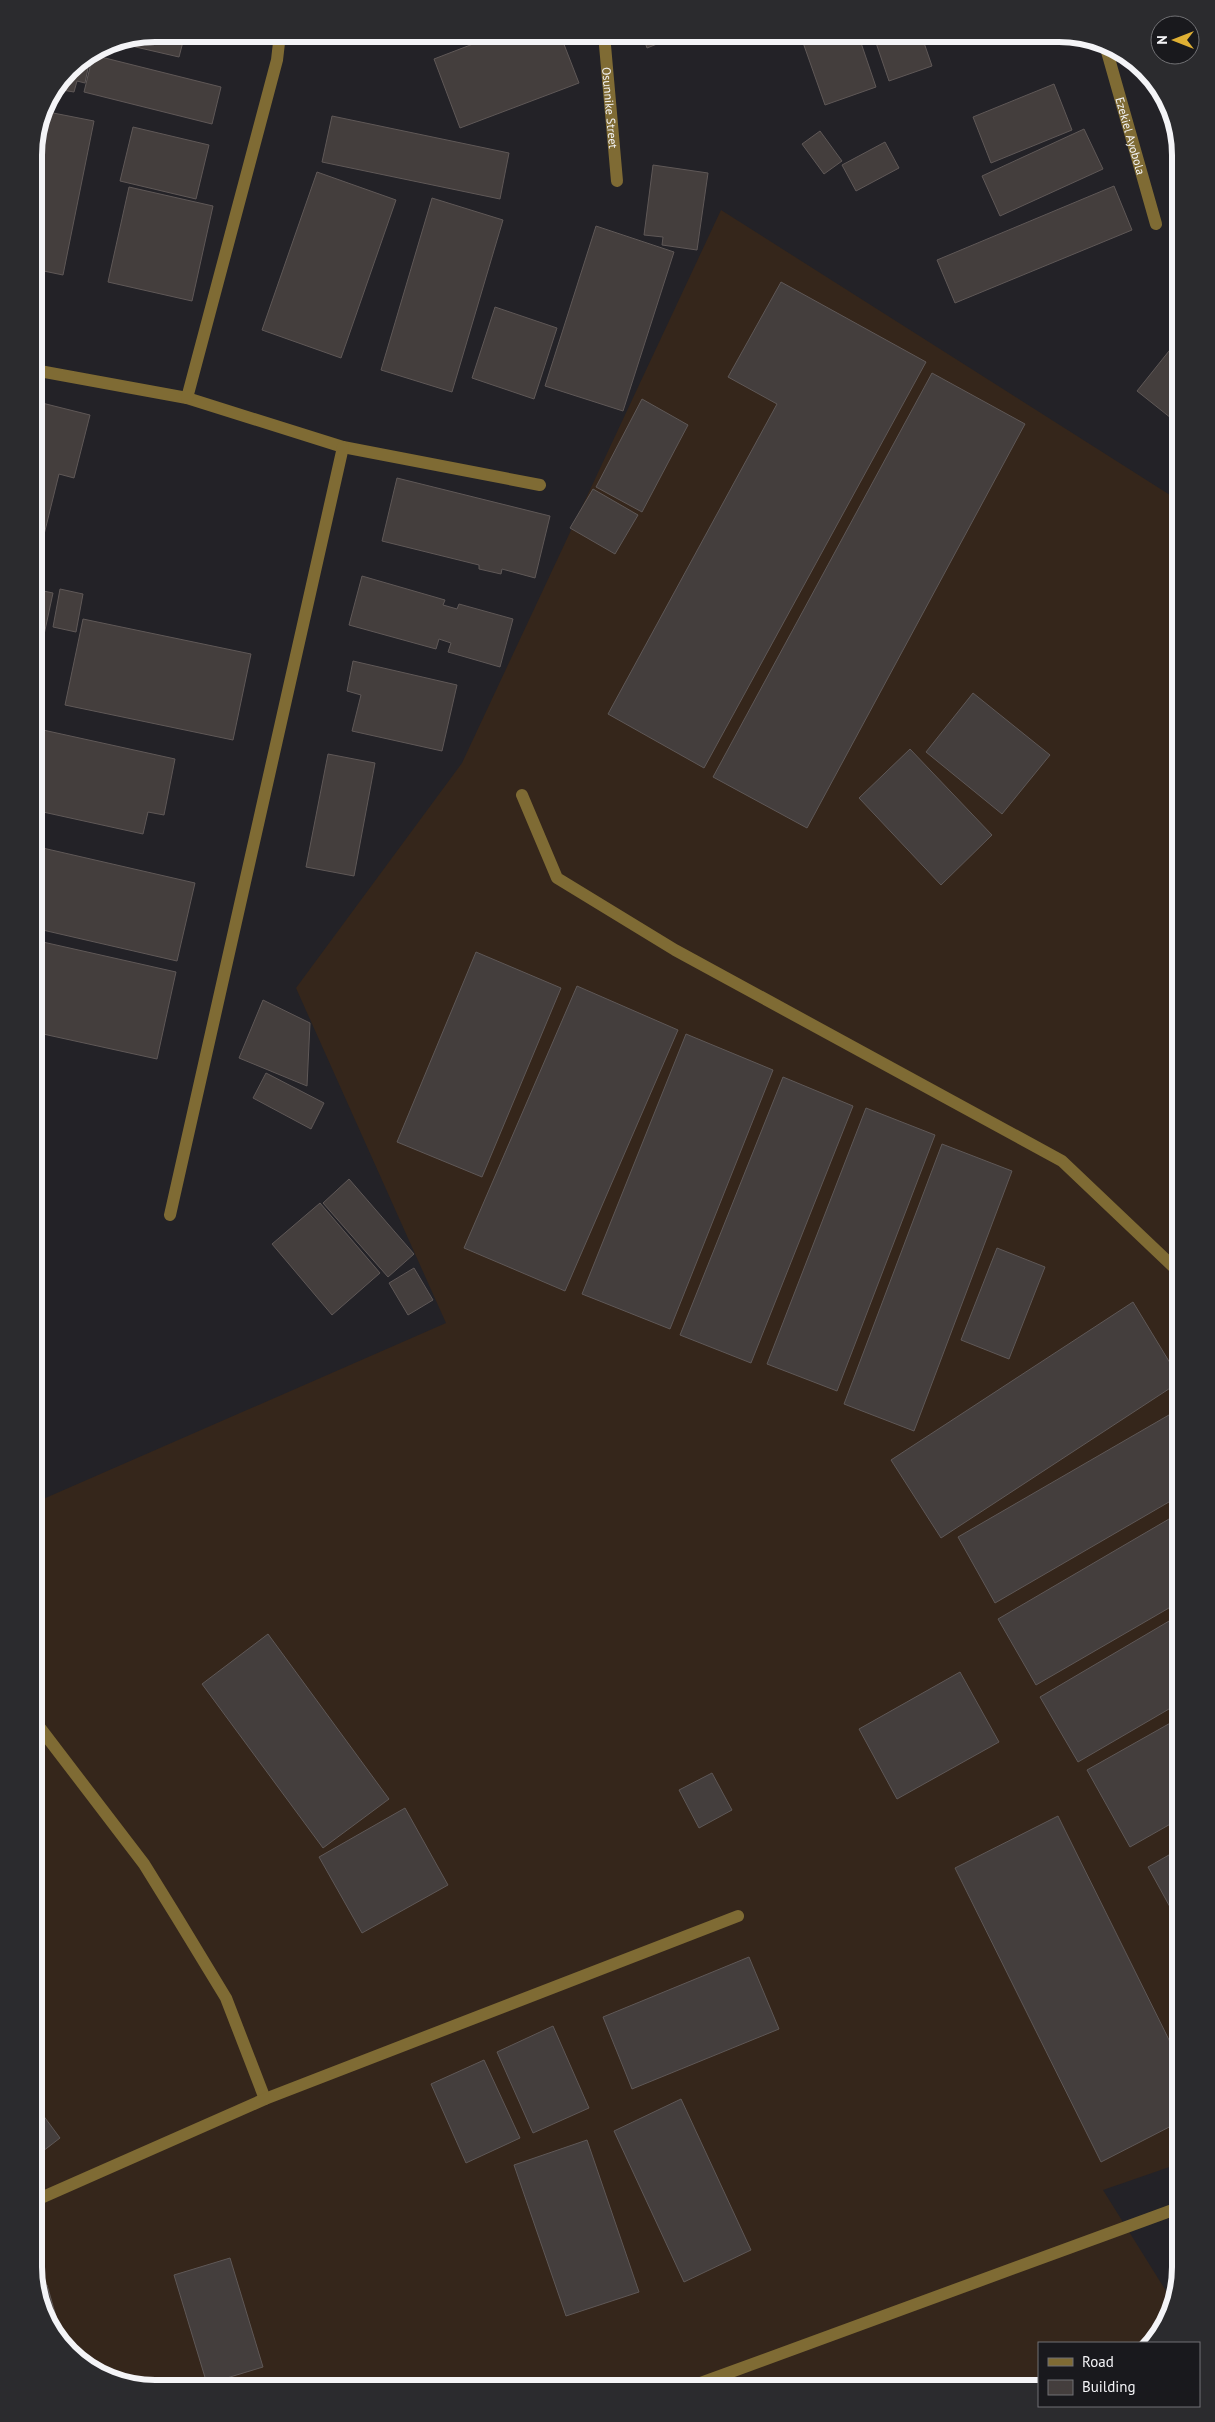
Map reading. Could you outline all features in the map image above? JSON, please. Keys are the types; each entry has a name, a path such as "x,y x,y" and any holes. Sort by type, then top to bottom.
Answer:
{"street":[{"path":"186,398 277,60 279,42"},
{"name":"Osunnike Street","path":"605,42 617,181"},
{"name":"Ezekiel Ayobola","path":"1108,53 1156,224"},
{"path":"43,372 186,398 343,447 540,485"},
{"path":"170,1215 343,447"},
{"path":"522,795 557,878 675,950 1062,1161 1172,1265"},
{"path":"42,1731 144,1864 226,1998 265,2098"},
{"path":"42,2197 265,2098 738,1916"},
{"path":"710,2380 1172,2210"}],"shaded area":[{"path":"721,210 1172,496 1172,2166 1103,2190 1169,2295 1161,2316 1143,2342 1038,2342 1038,2380 148,2379 119,2374 87,2356 66,2335 51,2310 45,2289 42,2266 42,1499 446,1323 296,988 462,763"}],"building":[{"path":"156,42 183,42 179,57 129,46"},
{"path":"477,42 563,42 579,83 460,128 434,59"},
{"path":"645,43 661,43 647,48"},
{"path":"803,43 861,43 876,87 825,105"},
{"path":"876,43 924,43 932,66 889,81"},
{"path":"101,57 221,87 212,124 84,92 91,64"},
{"path":"88,68 85,83 77,81 74,92 64,90 81,71"},
{"path":"1054,84 1072,130 991,163 973,117"},
{"path":"51,113 94,121 63,275 43,271 43,141"},
{"path":"332,116 509,153 500,199 322,162"},
{"path":"133,127 209,145 196,199 120,181"},
{"path":"1084,129 1103,169 1000,216 982,176"},
{"path":"820,131 842,161 824,174 802,144"},
{"path":"885,142 899,168 856,191 842,165"},
{"path":"653,165 708,173 697,250 662,245 663,237 644,235"},
{"path":"317,172 396,200 341,358 262,330"},
{"path":"1114,186 1132,230 955,303 937,260"},
{"path":"129,187 213,206 192,301 108,282"},
{"path":"432,198 503,220 452,392 381,370"},
{"path":"596,226 674,252 623,411 545,386"},
{"path":"781,282 926,362 704,768 608,714 777,404 728,377"},
{"path":"495,307 557,328 534,399 472,378"},
{"path":"1172,347 1172,419 1137,391"},
{"path":"932,373 1025,424 807,828 713,777"},
{"path":"642,399 688,425 642,512 596,487"},
{"path":"43,403 90,415 74,478 59,474 43,539"},
{"path":"397,478 550,516 535,578 502,569 501,574 479,569 479,565 382,541"},
{"path":"593,489 638,515 615,554 570,528"},
{"path":"362,576 445,600 443,605 457,609 459,604 513,619 500,667 448,652 451,643 439,639 436,649 349,625"},
{"path":"60,589 83,594 76,632 53,627"},
{"path":"43,591 53,593 43,640"},
{"path":"83,619 251,654 233,740 65,705"},
{"path":"353,661 457,685 442,751 352,731 361,695 347,691"},
{"path":"973,693 1050,755 1002,814 926,752"},
{"path":"43,730 175,759 164,815 148,812 143,834 43,812"},
{"path":"910,749 992,835 941,885 859,798"},
{"path":"328,754 375,763 354,876 306,867"},
{"path":"43,848 195,883 177,961 43,930"},
{"path":"43,942 176,972 157,1059 43,1034"},
{"path":"476,952 561,988 482,1177 397,1142"},
{"path":"577,986 678,1030 565,1291 464,1248"},
{"path":"263,1000 310,1023 307,1086 239,1058"},
{"path":"686,1034 773,1070 670,1329 582,1294"},
{"path":"266,1073 324,1103 311,1129 253,1098"},
{"path":"783,1077 853,1106 751,1363 680,1335"},
{"path":"866,1108 935,1135 837,1391 767,1364"},
{"path":"942,1144 1012,1171 914,1431 844,1404"},
{"path":"349,1179 414,1254 388,1277 323,1203"},
{"path":"320,1203 380,1273 332,1315 272,1244"},
{"path":"997,1248 1045,1267 1009,1359 961,1340"},
{"path":"414,1268 433,1300 408,1315 389,1283"},
{"path":"1133,1302 1172,1366 1172,1387 941,1538 891,1460"},
{"path":"1172,1413 1172,1500 995,1603 958,1537"},
{"path":"1172,1517 1172,1606 1036,1685 998,1619"},
{"path":"1172,1619 1172,1707 1078,1762 1040,1697"},
{"path":"268,1634 389,1799 323,1848 202,1684"},
{"path":"960,1672 999,1742 897,1799 859,1729"},
{"path":"1172,1722 1172,1823 1130,1847 1087,1770"},
{"path":"712,1773 732,1810 699,1828 679,1790"},
{"path":"405,1808 448,1885 362,1933 319,1857"},
{"path":"1058,1816 1172,2046 1172,2126 1101,2162 955,1868"},
{"path":"1172,1853 1172,1911 1148,1867"},
{"path":"749,1957 779,2029 632,2089 603,2017"},
{"path":"553,2026 589,2108 533,2133 497,2052"},
{"path":"484,2060 520,2138 466,2163 431,2084"},
{"path":"681,2099 751,2250 684,2282 614,2131"},
{"path":"42,2114 60,2138 42,2152"},
{"path":"587,2140 639,2292 566,2316 514,2165"},
{"path":"230,2258 263,2367 223,2379 206,2379 174,2275"},
{"path":"47,2285 58,2323 48,2303 45,2286"}]}
